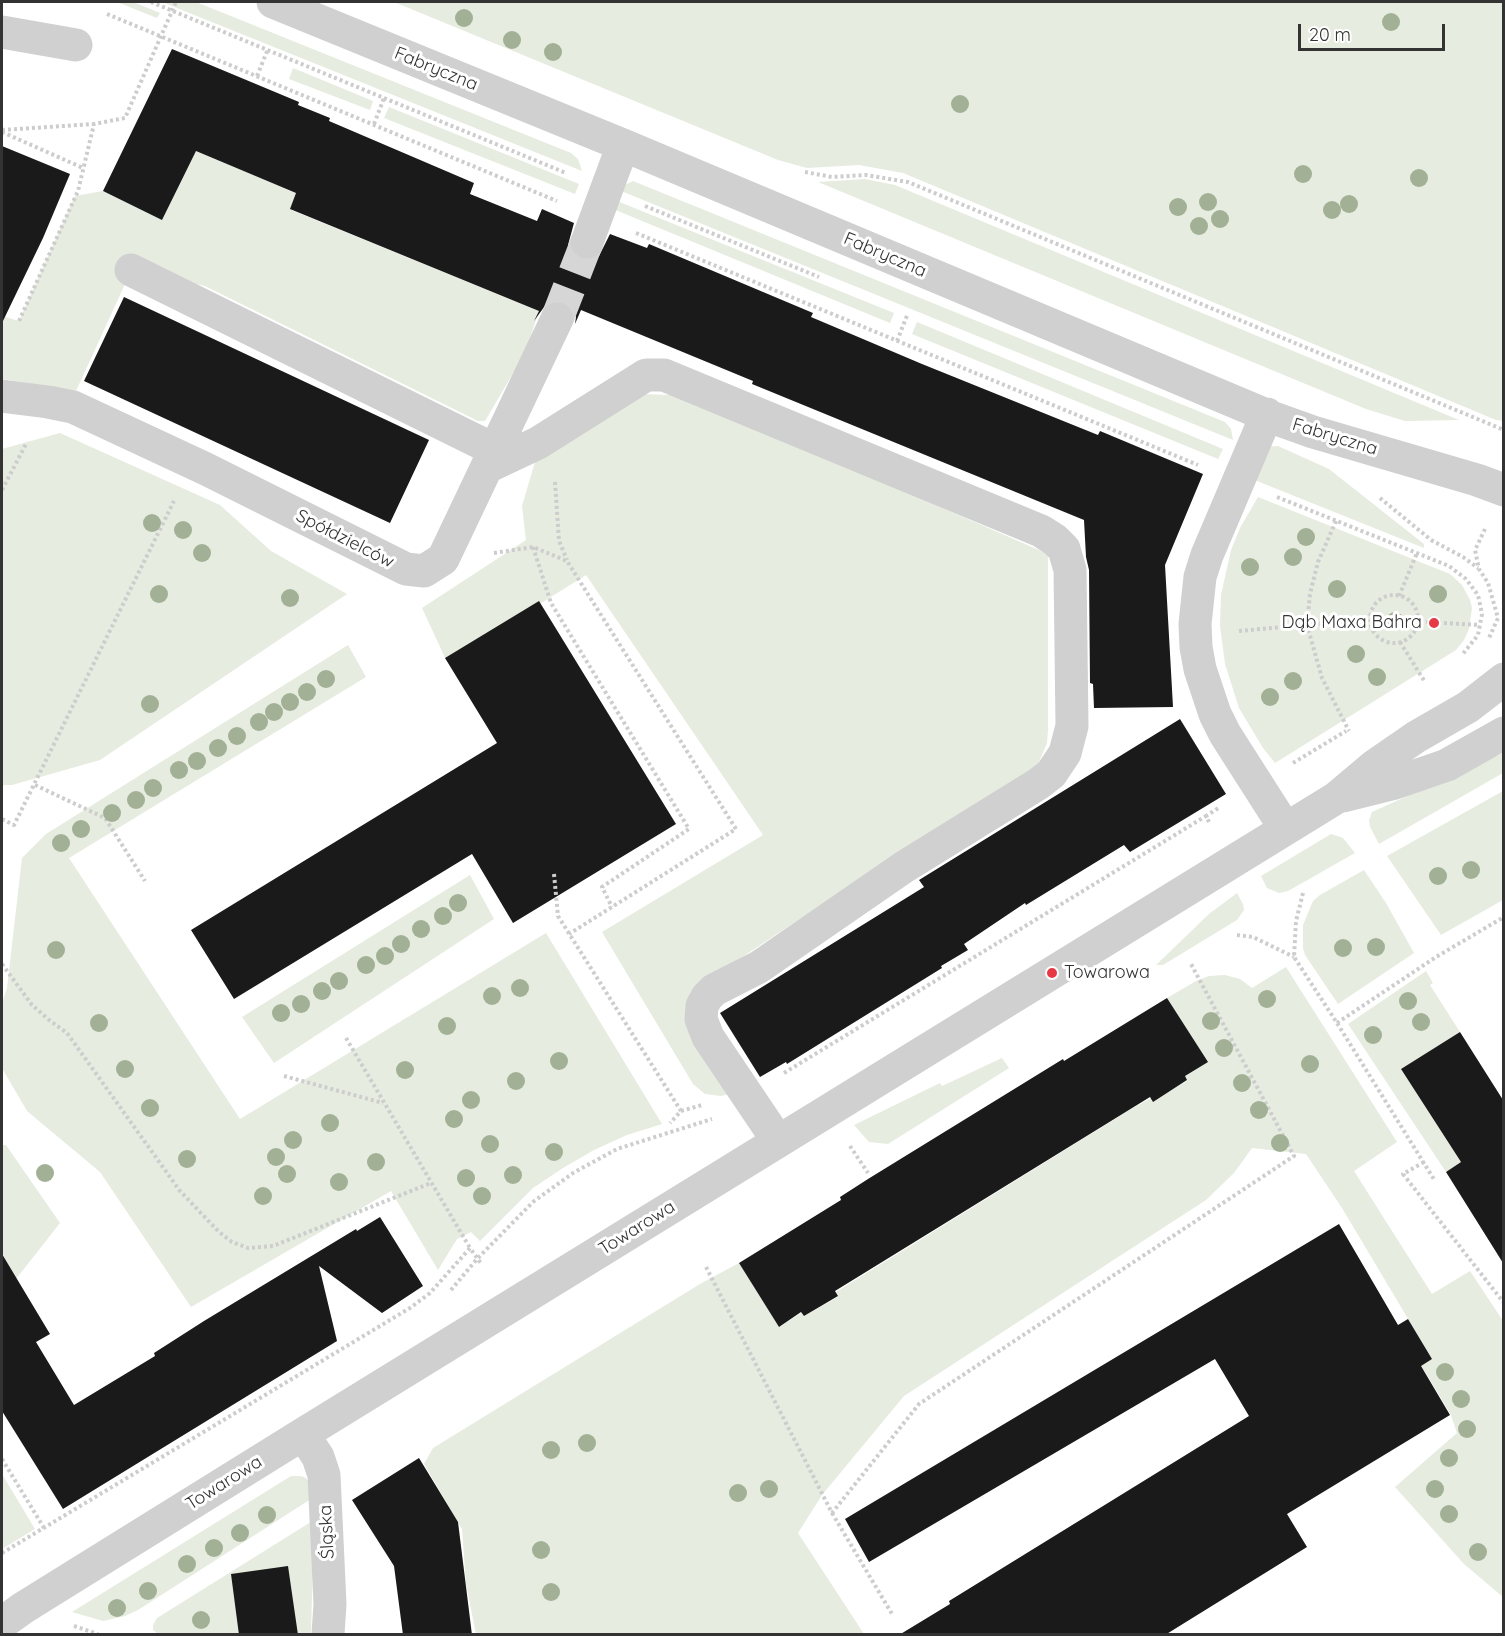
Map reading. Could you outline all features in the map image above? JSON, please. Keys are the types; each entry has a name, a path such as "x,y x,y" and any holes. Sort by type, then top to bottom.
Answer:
{"street":[{"name":"Fabryczna","path":"273,2 1267,414 1313,432 1477,480 1503,490"},
{"path":"2,32 76,45"},
{"path":"596,216 622,145"},
{"path":"131,270 491,458 538,443 646,375 664,375 1041,531 1064,549 1070,570 1072,726 1068,744 1051,774 904,867 759,967 714,990 702,1006 701,1019 708,1037 778,1141"},
{"path":"443,560 557,319"},
{"name":"Spółdzielców","path":"2,396 73,407 192,462 406,569 424,571 443,560"},
{"path":"1267,414 1215,533 1200,578 1196,635 1200,669 1215,714 1285,828"},
{"name":"Towarowa","path":"2,1623 303,1434 1336,798 1382,760 1468,707 1503,679"},
{"name":"Towarowa","path":"1336,798 1395,783 1447,765 1503,733"},
{"name":"Śląska","path":"303,1434 318,1457 324,1475 330,1604 328,1635"}],"path":[{"path":"151,2 384,98 596,216 821,278"},
{"path":"2,131 94,124 125,118 176,2"},
{"path":"97,10 897,341 1449,566 1466,579 1478,595 1482,614 1478,634 1461,656"},
{"path":"257,76 268,49"},
{"path":"374,124 384,98"},
{"path":"19,321 78,191 94,124"},
{"path":"2,131 83,168"},
{"path":"801,172 832,177 866,175 908,182 1503,430"},
{"path":"897,309 908,314 897,341"},
{"path":"2,490 48,402"},
{"path":"538,443 554,475 559,541 567,561 735,829 569,934"},
{"path":"2,819 14,825 192,462"},
{"path":"1336,521 1317,562 1310,594 1307,625 1322,678 1350,731"},
{"path":"443,560 533,547 567,561"},
{"path":"533,547 551,603 689,829 602,887 612,907"},
{"path":"1399,596 1418,553"},
{"path":"1388,595 1399,596 1410,601 1418,614 1415,629 1411,636 1400,642 1382,640 1375,635 1370,619 1374,604 1388,595"},
{"path":"1196,635 1370,619"},
{"path":"1426,622 1480,625"},
{"path":"1400,642 1426,685 1431,678"},
{"path":"670,1124 681,1111 714,1102 768,1082 798,1066 1258,784 1350,731 1358,723"},
{"path":"35,785 105,818 145,881"},
{"path":"1206,816 1209,822"},
{"path":"554,874 558,916 681,1111"},
{"path":"1293,957 1294,931 1303,893"},
{"path":"1337,1023 1436,957 1503,917"},
{"path":"1237,935 1253,937 1293,957 1435,1180"},
{"path":"2,964 32,1005 67,1033 180,1191 219,1232 232,1242 248,1248 273,1246 431,1183"},
{"path":"832,1513 919,1404 1293,1156 1191,964"},
{"path":"346,1038 482,1265"},
{"path":"284,1076 383,1103"},
{"path":"847,1140 868,1173"},
{"path":"1424,1162 1403,1174 1503,1303"},
{"path":"2,1553 410,1308 430,1293 470,1248"},
{"path":"706,1267 832,1513 892,1614"},
{"path":"2,1459 44,1528"},
{"path":"70,1625 98,1635"}],"shaded area":[{"path":"117,2 133,2 160,13 157,18"},
{"path":"162,2 196,2 571,153 578,159 582,171"},
{"path":"394,2 1503,2 1503,421 903,173 859,165 807,168 778,160"},
{"path":"293,68 373,101 370,110 289,79"},
{"path":"389,107 579,184 575,194 384,118"},
{"path":"196,151 296,193 291,210 539,311 525,353 485,421 478,421 205,286 131,271 76,391 2,379 2,316 19,321 75,196 103,191 161,219"},
{"path":"865,179 895,185 1459,420 1405,421 1366,409 818,182"},
{"path":"633,181 1225,422 1231,429 1233,440 621,191 625,185"},
{"path":"617,201 894,313 890,323 613,209"},
{"path":"917,322 1223,449 1218,459 912,334"},
{"path":"639,394 670,395 722,412 1048,554 1048,730 1047,743 1037,767 821,905 698,986 691,993 687,1000 685,1014 729,1094 721,1096 705,1094 693,1084 602,932 763,835 586,575 447,662 422,608 526,540 522,506 535,462"},
{"path":"60,433 220,505 271,551 347,594 100,760 12,785 2,785 2,449"},
{"path":"1278,446 1329,469 1424,544 1424,548 1247,477 1264,447"},
{"path":"1258,497 1450,574 1462,585 1472,608 1469,629 1456,650 1275,763 1263,748 1239,708 1225,664 1220,626 1221,595 1231,550 1240,528"},
{"path":"348,645 366,677 69,858 240,1119 546,933 662,1124 627,1135 563,1168 533,1188 480,1241 471,1232 457,1239 438,1270 391,1191 191,1307 100,1172 27,1111 2,1068 2,1003 7,988 22,858 46,834"},
{"path":"1503,753 1503,773 1379,844 1370,827 1369,820 1372,812"},
{"path":"1503,791 1503,900 1441,935 1387,856"},
{"path":"1331,834 1343,838 1355,853 1288,891 1279,893 1267,888 1261,876"},
{"path":"1364,870 1386,903 1414,953 1338,1004 1305,955 1303,925 1313,901"},
{"path":"470,875 494,919 274,1063 242,1017"},
{"path":"1237,893 1244,910 1237,920 1163,965 1156,965 1209,914"},
{"path":"1286,967 1397,1142 1354,1171 1432,1294 1470,1271 1503,1321 1503,1597 1464,1564 1395,1487 1457,1433 1451,1415 1424,1370 1412,1371 1432,1359 1342,1208 1306,1154 1252,1148 1234,1173 1206,1200 904,1396 822,1495 798,1533 864,1634 476,1634 466,1584 462,1529 424,1464 433,1448 700,1284 739,1263 779,1327 801,1313 804,1316 838,1297 836,1292 1128,1111 1151,1098 1153,1101 1187,1081 1185,1076 1207,1062 1167,998 1209,976 1225,975 1240,979 1252,988"},
{"path":"1426,971 1433,983 1430,985 1460,1032 1401,1069 1461,1162 1446,1172 1348,1024"},
{"path":"1002,1058 1009,1068 888,1144 869,1142 854,1125 940,1083 942,1086"},
{"path":"2,1145 6,1145 60,1223 16,1279 2,1288"},
{"path":"2,1474 35,1529 2,1549"},
{"path":"291,1476 306,1478 314,1497 138,1610 125,1616 103,1621 72,1612"},
{"path":"314,1520 311,1634 158,1634 153,1630 157,1618"}],"building":[{"path":"172,49 299,102 298,105 330,118 329,121 474,183 470,194 537,221 542,209 574,223 568,245 572,253 580,259 591,260 599,256 610,234 647,248 649,244 813,313 811,317 922,364 1098,435 1100,431 1203,474 1165,565 1173,707 1094,708 1093,684 1090,683 1089,570 1084,520 752,384 753,381 581,310 575,324 576,317 573,309 564,302 555,300 547,303 534,321 539,311 290,209 296,193 196,151 162,220 103,191"},
{"path":"2,146 70,174 43,238 2,323"},
{"path":"124,297 429,440 390,523 84,381"},
{"path":"539,601 676,824 513,923 472,854 234,999 191,930 497,743 445,658"},
{"path":"1180,719 1226,794 1130,852 1124,845 1026,905 1025,903 964,944 968,950 941,966 942,968 787,1064 786,1062 760,1077 720,1013 924,887 919,880"},
{"path":"1167,998 1208,1062 1185,1076 1187,1080 1153,1102 1150,1097 835,1291 838,1296 804,1316 801,1312 779,1327 739,1263 841,1200 840,1197 868,1179"},
{"path":"1460,1032 1503,1100 1503,1263 1446,1172 1461,1162 1401,1069"},
{"path":"380,1217 423,1286 382,1313 319,1266 337,1341 63,1509 2,1411 2,1254 50,1334 36,1342 74,1405 155,1356 154,1353 204,1321 356,1229 357,1231"},
{"path":"1339,1224 1398,1325 1408,1319 1432,1359 1421,1366 1450,1415 1287,1514 1307,1547 1165,1635 899,1635 950,1604 949,1601 1249,1416 1215,1359 869,1562 845,1519"},
{"path":"419,1458 458,1522 472,1635 403,1635 394,1566 352,1500"},
{"path":"288,1566 298,1635 239,1635 231,1574"}],"tunnel":[{"path":"557,319 587,242"}],"place":[{"name":"Dąb Maxa Bahra","path":"1434,623"},
{"name":"Towarowa","path":"1052,973"}]}
